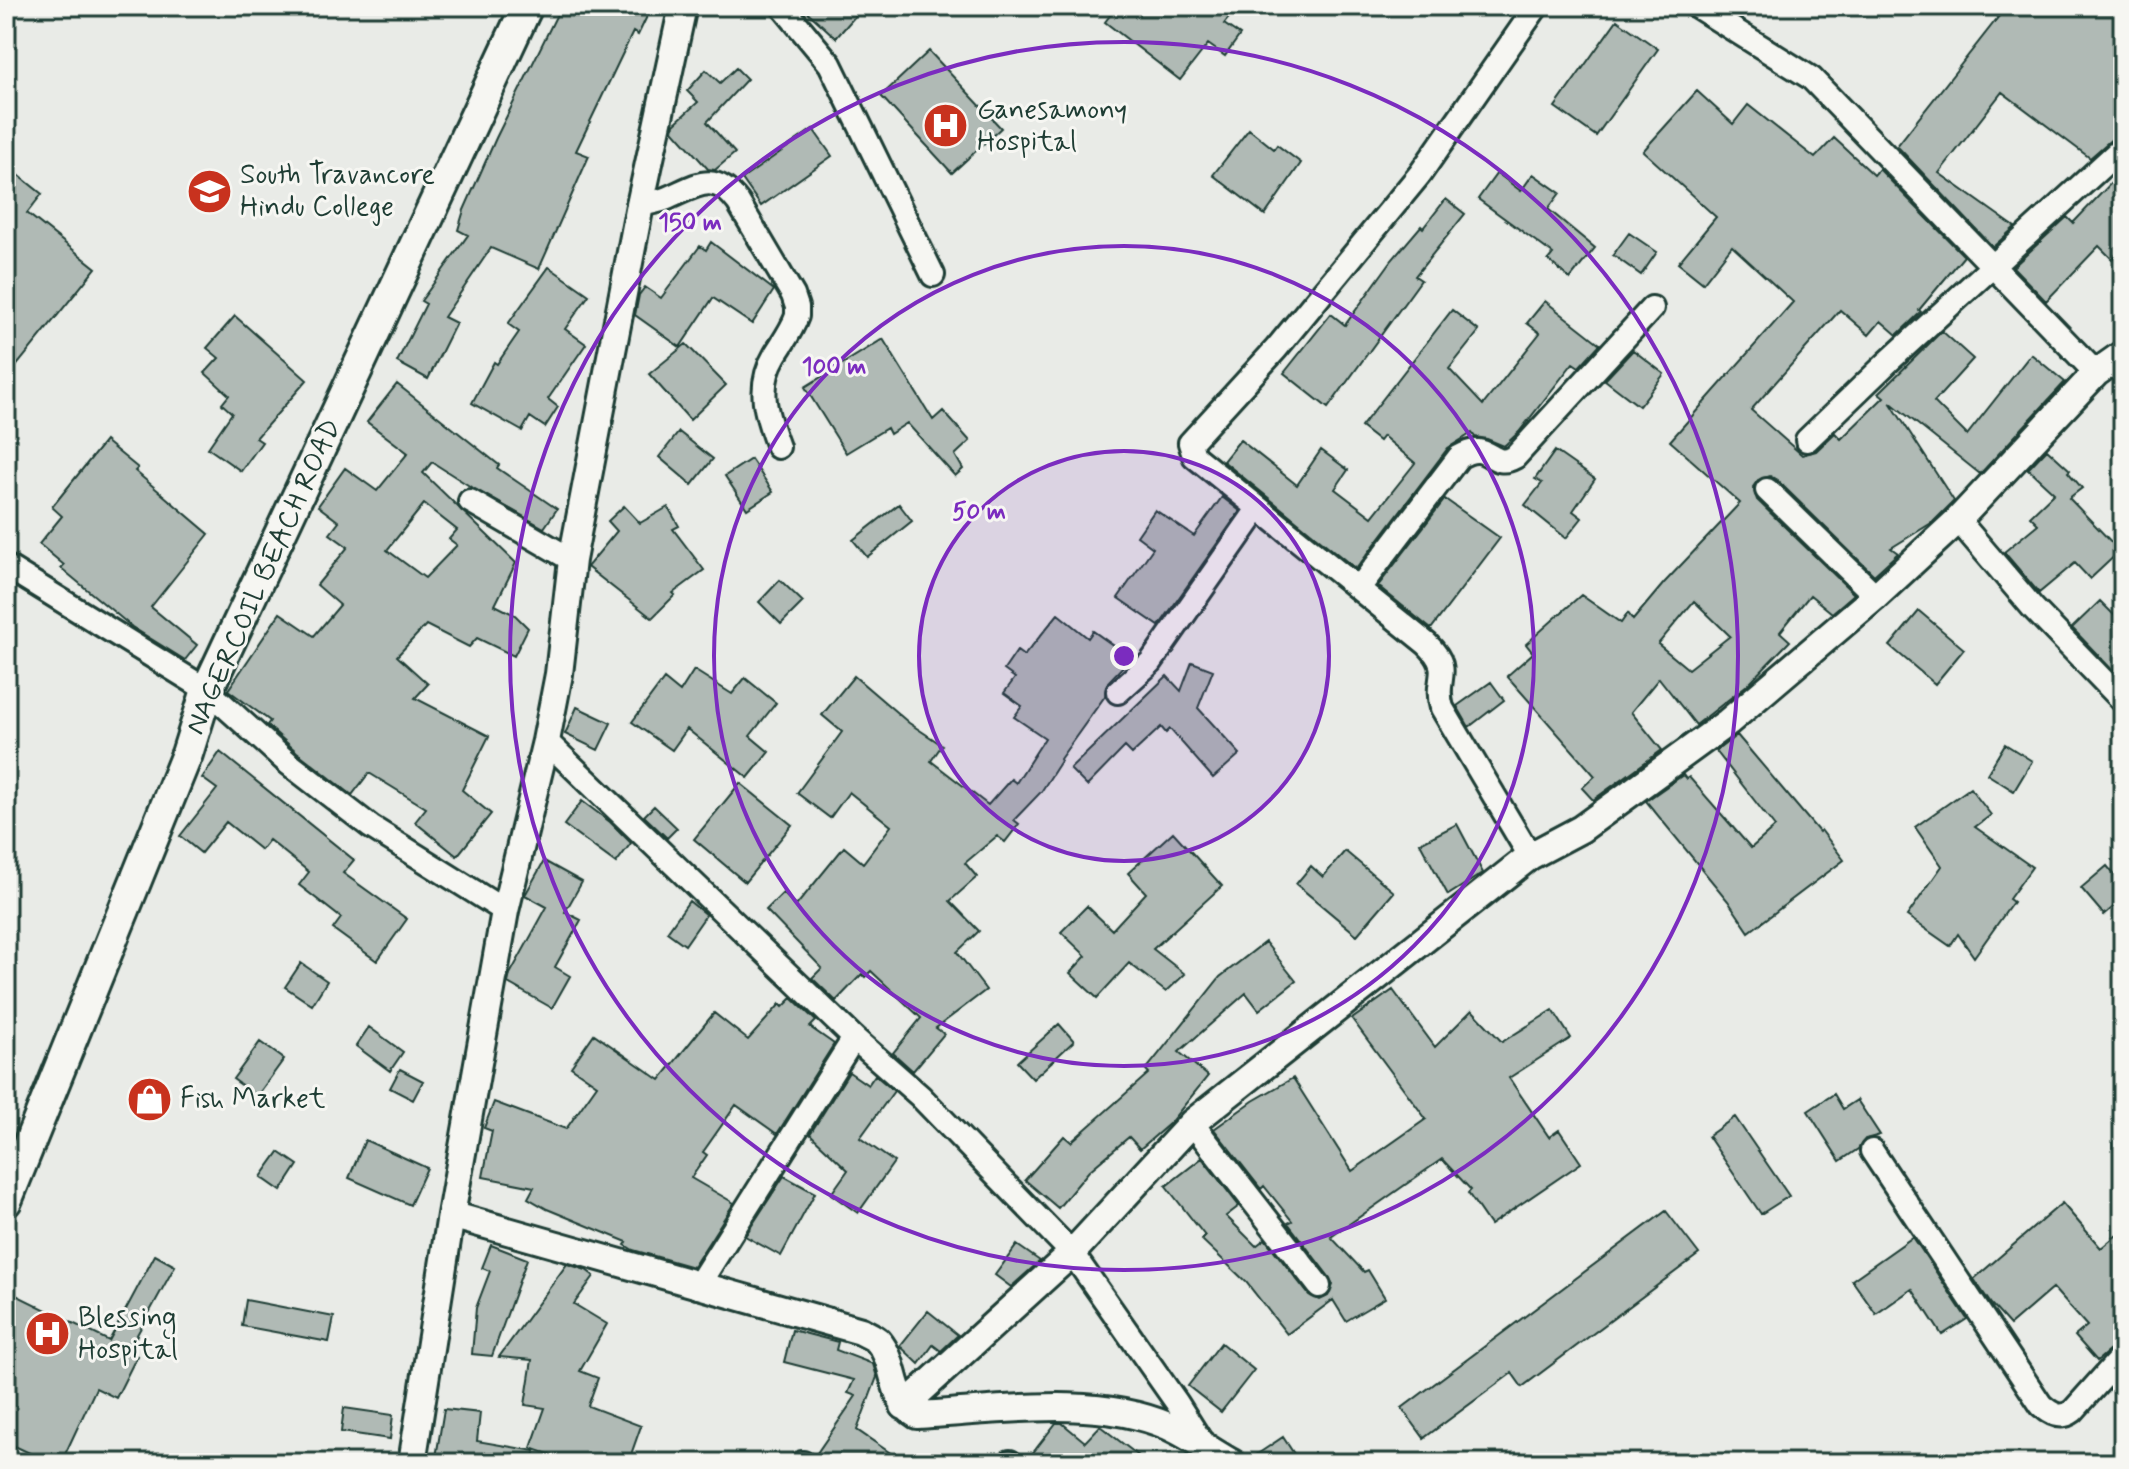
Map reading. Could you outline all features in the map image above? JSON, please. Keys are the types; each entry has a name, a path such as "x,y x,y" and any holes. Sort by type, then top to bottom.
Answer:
{"main road":[{"name":"NAGERCOIL BEACH ROAD","path":"6,1201 187,754 207,690 527,6"}],"street":[{"path":"412,1463 451,1215 505,911 546,741 559,674 572,560 640,205 683,6"},
{"path":"782,6 830,64 933,275"},
{"path":"1530,856 1442,708 1439,697 1440,657 1194,456 1190,443 1276,349 1420,174 1537,6"},
{"path":"1696,6 1811,78 2096,373"},
{"path":"1807,440 2123,147"},
{"path":"640,205 663,199 699,183 715,183 726,189 738,202 793,295 797,316 766,371 764,383 764,409 778,447"},
{"path":"1359,588 1459,457 1471,450 1480,450 1500,461 1515,457 1652,308"},
{"path":"904,1406 1072,1253 1192,1123 1530,856 1581,829 1728,722 1876,596 1958,520 2096,373 2123,354"},
{"path":"1767,490 1876,596"},
{"path":"470,501 572,560"},
{"path":"1118,692 1151,662 1258,509"},
{"path":"1958,520 2033,608 2123,701"},
{"path":"6,566 207,690 288,763 371,827 505,911"},
{"path":"546,741 854,1038 920,1096 1072,1253 1205,1447"},
{"path":"697,1287 854,1038"},
{"path":"1192,1123 1319,1286"},
{"path":"1872,1151 2049,1413 2063,1416 2073,1411 2123,1355"},
{"path":"451,1215 861,1331 876,1339 885,1353 904,1406 917,1415 1053,1407 1118,1412 1167,1426 1232,1463"}],"building":[{"path":"561,6 652,6 638,35 633,32 576,151 589,156 539,269 491,248 444,317 456,323 428,379 397,362 426,304 421,301 468,235 458,230 464,210"},
{"path":"801,6 864,6 836,38"},
{"path":"1117,6 1238,6 1224,24 1240,35 1225,56 1208,44 1180,80 1105,22"},
{"path":"2007,6 2109,6 2123,17 2123,133 2090,158 2002,92 1939,173 2015,227 1993,247 1897,146"},
{"path":"1617,20 1658,49 1596,136 1555,107"},
{"path":"929,51 1001,128 952,173 881,96"},
{"path":"736,68 747,79 707,122 735,153 715,170 708,169 673,130 674,124 698,102 687,91 706,70 720,83"},
{"path":"1697,91 1733,124 1748,105 1815,158 1834,138 1874,175 1879,169 1964,256 1919,310 1921,312 1897,335 1881,321 1869,335 1840,310 1751,410 1802,455 1816,451 1835,433 1841,439 1884,397 1879,393 1942,331 1973,359 1934,402 1967,435 2031,354 2065,382 1980,474 1890,402 1954,501 1933,522 1891,548 1898,553 1874,575 1777,480 1770,476 1758,480 1753,487 1757,500 1854,594 1832,613 1810,595 1780,632 1790,641 1747,685 1696,725 1659,678 1631,712 1662,750 1593,800 1582,788 1595,776 1507,676 1533,653 1526,644 1581,595 1621,623 1628,613 1633,620 1740,503 1670,441 1793,302 1732,246 1703,283 1678,263 1716,217 1643,151","holes":["1694,601 1730,636 1688,669 1658,644"]},
{"path":"813,129 832,156 761,206 742,179"},
{"path":"1249,129 1274,149 1277,145 1301,163 1265,215 1213,175"},
{"path":"6,165 42,194 27,213 96,268 6,379"},
{"path":"2123,166 2123,247 2112,259 2099,246 2046,301 2013,267 2067,217 2073,223 2116,178 2113,176"},
{"path":"1497,173 1521,191 1533,174 1560,193 1548,209 1595,248 1570,279 1548,260 1553,254 1478,199"},
{"path":"1446,199 1465,214 1415,276 1421,280 1328,408 1284,373 1331,314 1345,325 1392,260"},
{"path":"1629,233 1657,252 1641,275 1613,255"},
{"path":"711,242 774,290 752,324 713,298 680,347 635,315 639,295 645,287 661,298 700,246 706,250"},
{"path":"549,267 589,295 565,329 586,344 548,399 558,407 545,427 530,417 522,431 472,403 494,362 497,364 519,332 508,324"},
{"path":"1545,301 1600,344 1579,367 1573,363 1519,432 1504,446 1475,437 1472,433 1448,448 1356,569 1223,461 1240,440 1297,485 1321,450 1348,470 1335,489 1372,517 1415,463 1383,436 1379,441 1361,427 1452,310 1479,331 1449,369 1483,405 1540,333 1527,323"},
{"path":"235,316 307,380 256,438 262,442 241,471 208,448 232,413 222,404 229,395 205,373 219,358 207,348"},
{"path":"883,339 933,420 943,411 970,441 955,455 963,469 955,476 907,423 890,434 887,428 846,453 805,387"},
{"path":"686,344 726,385 690,420 649,374"},
{"path":"1633,350 1664,374 1639,406 1605,380"},
{"path":"397,384 499,465 497,468 557,509 544,528 432,462 423,473 516,563 495,605 515,615 528,628 514,656 477,638 469,647 426,625 397,656 428,684 415,698 489,736 462,790 491,814 457,856 415,822 426,808 369,773 352,795 267,725 270,721 228,690 280,613 314,636 340,605 317,585 348,547 330,534 339,522 318,506 345,468 377,491 408,453 367,422","holes":["424,504 457,530 449,539 457,545 425,578 387,550"]},
{"path":"679,432 713,459 692,485 659,457"},
{"path":"105,441 209,534 151,607 197,645 185,660 132,627 61,568 64,565 39,544 62,516 52,507"},
{"path":"2047,449 2070,470 2068,472 2082,488 2069,498 2120,551 2090,579 2075,563 2039,593 2004,552 2038,524 2030,516 2054,493 2028,469"},
{"path":"1555,451 1595,479 1573,511 1582,518 1566,538 1525,505 1542,483 1535,479"},
{"path":"751,459 773,492 747,509 725,476"},
{"path":"1222,497 1240,511 1159,626 1118,598 1153,548 1137,536 1155,510 1194,536"},
{"path":"1445,499 1500,538 1431,629 1378,586"},
{"path":"899,504 912,521 867,557 853,540"},
{"path":"624,506 640,523 668,507 679,526 673,529 704,570 673,593 675,595 652,618 587,567 617,531 608,521"},
{"path":"780,580 803,602 781,624 759,602"},
{"path":"2100,601 2123,624 2123,681 2072,628"},
{"path":"1919,611 1964,649 1935,684 1890,646"},
{"path":"1058,614 1088,638 1093,631 1131,658 1108,682 1105,696 1060,759 1041,792 1014,820 1019,824 1005,842 997,836 965,863 977,877 950,901 979,931 957,952 986,990 936,1028 944,1034 913,1071 893,1053 921,1018 871,971 865,977 862,974 836,1001 812,978 822,968 766,910 783,893 796,906 844,847 863,863 891,826 849,792 830,818 797,793 842,732 822,715 854,676 909,723 942,745 931,761 988,805 1011,779 1016,783 1045,738 1014,717 1022,706 1004,693 1015,678 1004,670 1017,651 1024,656"},
{"path":"1192,662 1213,670 1198,708 1240,754 1213,778 1170,729 1166,733 1161,727 1132,754 1125,747 1087,786 1070,769 1167,676 1181,691"},
{"path":"694,670 732,694 745,678 776,703 750,736 769,752 748,778 687,729 672,750 632,722 664,679 680,692"},
{"path":"1491,682 1504,700 1469,727 1457,706"},
{"path":"577,707 611,723 598,750 565,734"},
{"path":"1737,735 1844,860 1749,932 1728,901 1646,801 1683,775 1686,779 1689,777 1751,848 1775,827 1716,751"},
{"path":"2005,744 2032,761 2014,791 1987,774"},
{"path":"220,752 354,860 343,873 407,919 377,961 333,929 341,918 299,885 309,872 269,840 261,850 226,822 201,853 180,836 217,789 202,778"},
{"path":"740,783 792,825 745,882 694,839"},
{"path":"1970,788 1991,815 1975,827 2032,867 2009,899 2013,902 1974,957 1958,934 1950,946 1907,916 1942,866 1915,827"},
{"path":"582,801 631,843 616,863 564,825"},
{"path":"654,806 677,828 667,838 644,816"},
{"path":"1457,824 1483,873 1448,895 1420,843"},
{"path":"1173,832 1222,886 1153,949 1185,974 1166,992 1129,963 1097,998 1070,973 1086,956 1061,932 1087,906 1112,930 1146,893 1128,873"},
{"path":"1345,851 1394,892 1357,935 1296,884 1311,866 1323,877"},
{"path":"544,861 582,882 565,912 581,920 555,967 570,976 552,1008 508,983 547,907 525,895"},
{"path":"2107,866 2123,885 2123,899 2104,915 2081,888"},
{"path":"689,901 706,915 685,945 667,932"},
{"path":"1265,942 1296,981 1259,1010 1246,993 1179,1052 1208,1076 1170,1123 1140,1149 1129,1137 1089,1171 1058,1208 1025,1180 1064,1136 1071,1142 1149,1073 1146,1070 1220,977"},
{"path":"301,963 327,981 312,1005 285,987"},
{"path":"1393,990 1435,1047 1472,1010 1502,1042 1553,1010 1571,1038 1509,1078 1549,1137 1559,1130 1581,1163 1490,1225 1468,1193 1471,1190 1442,1159 1331,1237 1364,1272 1368,1270 1385,1298 1346,1321 1333,1300 1287,1334 1246,1282 1202,1240 1205,1236 1166,1186 1202,1158 1239,1206 1226,1216 1256,1246 1265,1239 1309,1295 1320,1300 1328,1296 1333,1285 1330,1278 1288,1223 1292,1221 1264,1186 1261,1189 1214,1129 1293,1078 1352,1171 1426,1119 1352,1019"},
{"path":"792,998 816,1021 810,1027 834,1044 777,1134 736,1105 703,1152 707,1155 691,1178 734,1203 693,1267 633,1250 625,1245 627,1242 547,1209 528,1198 534,1187 483,1177 492,1131 484,1128 494,1102 566,1129 597,1085 571,1067 594,1034 660,1080 714,1013 748,1040 780,1004 783,1007"},
{"path":"1059,1024 1074,1041 1033,1079 1017,1062"},
{"path":"369,1027 403,1052 390,1071 356,1046"},
{"path":"260,1042 284,1059 257,1096 233,1079"},
{"path":"400,1069 423,1081 413,1100 390,1088"},
{"path":"849,1072 868,1085 875,1075 894,1091 860,1138 894,1162 858,1213 831,1194 848,1170 810,1134"},
{"path":"1834,1094 1843,1109 1857,1100 1880,1135 1865,1139 1858,1149 1840,1161 1808,1111"},
{"path":"1735,1117 1789,1196 1761,1214 1708,1136"},
{"path":"365,1140 427,1168 410,1205 349,1178"},
{"path":"279,1152 298,1165 281,1191 261,1177"},
{"path":"784,1176 815,1193 781,1256 745,1236"},
{"path":"2062,1203 2101,1248 2123,1230 2123,1339 2097,1361 2075,1336 2087,1326 2053,1288 2010,1325 1974,1279"},
{"path":"1666,1211 1699,1254 1522,1387 1512,1373 1424,1438 1402,1408"},
{"path":"1913,1237 1967,1319 1942,1335 1912,1289 1876,1314 1852,1280"},
{"path":"491,1245 527,1259 492,1356 472,1354 476,1308 490,1271 482,1268"},
{"path":"1017,1245 1040,1261 1011,1287 995,1275"},
{"path":"155,1255 175,1266 128,1351 137,1356 116,1398 96,1388 61,1463 51,1463 6,1442 6,1290 109,1341"},
{"path":"567,1264 594,1276 574,1304 607,1324 580,1371 598,1378 588,1406 641,1426 628,1463 574,1463 531,1448 545,1408 525,1405 532,1360 499,1357"},
{"path":"246,1300 334,1317 329,1342 242,1326"},
{"path":"928,1311 958,1335 941,1351 933,1345 919,1364 900,1346"},
{"path":"792,1330 838,1342 836,1350 873,1364 877,1377 857,1430 905,1463 817,1463 815,1456 856,1396 848,1393 854,1380 784,1362"},
{"path":"1221,1343 1254,1370 1221,1412 1188,1386"},
{"path":"344,1408 393,1415 390,1439 341,1432"},
{"path":"444,1409 480,1413 477,1441 535,1451 534,1463 435,1463"},
{"path":"1056,1423 1062,1423 1085,1442 1100,1426 1148,1463 1025,1463"},
{"path":"1283,1437 1300,1463 1248,1463 1247,1461"}],"place":[{"name":"Ganesamony Hospital","path":"946,126"},
{"name":"South Travancore Hindu College","path":"209,191"},
{"name":"Fish Market","path":"149,1099"},
{"name":"Blessing Hospital","path":"47,1334"}]}
